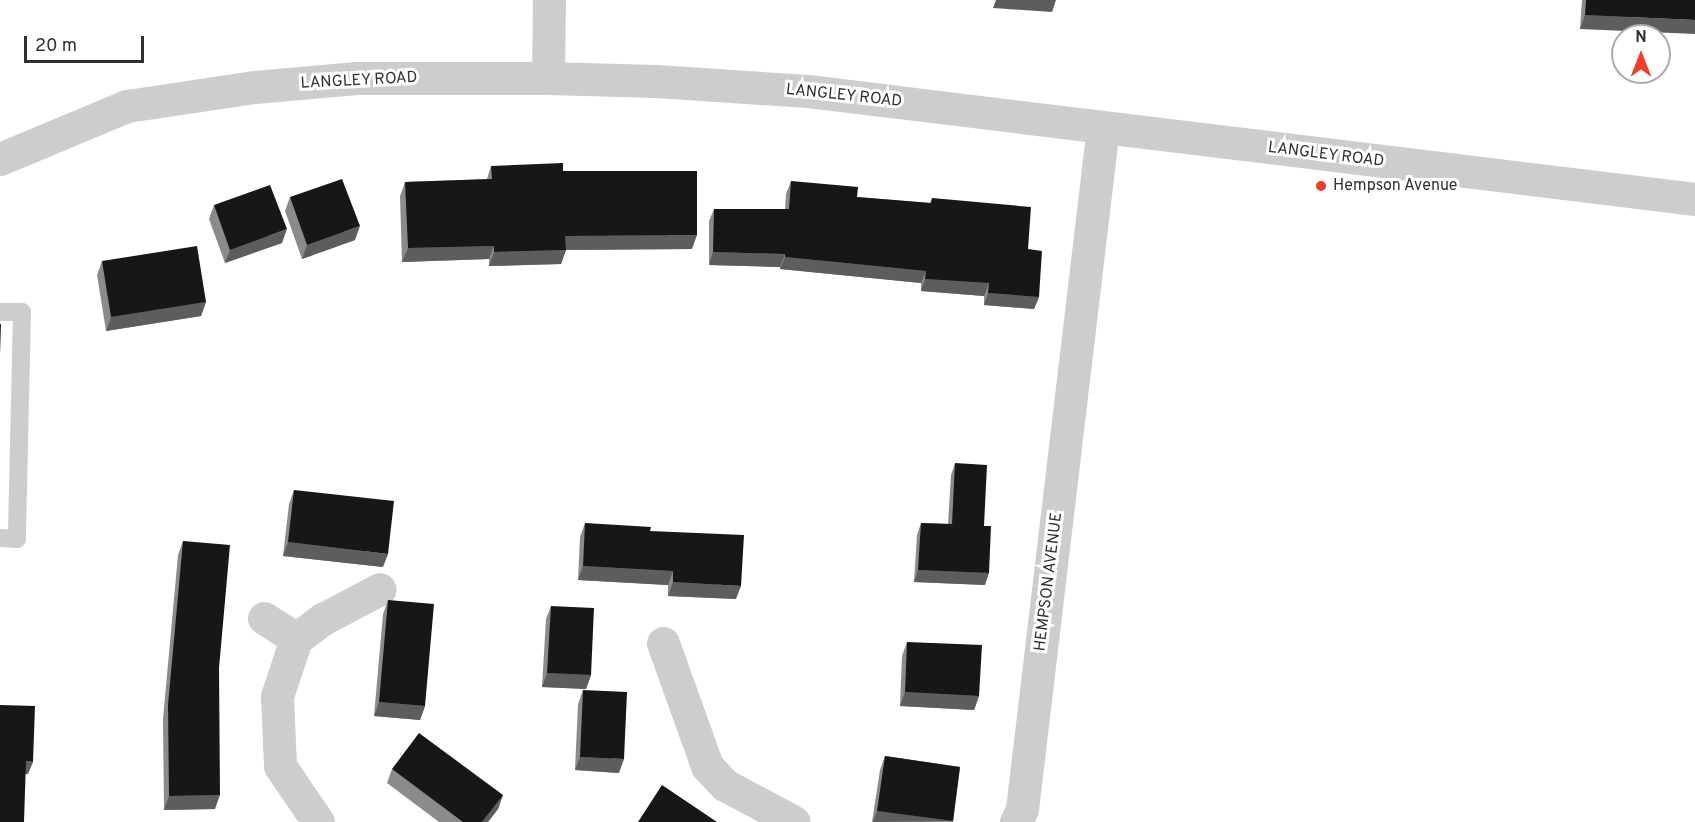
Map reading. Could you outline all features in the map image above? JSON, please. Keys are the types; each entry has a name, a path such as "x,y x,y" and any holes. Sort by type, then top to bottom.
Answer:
{"street":[{"path":"548,78 549,0"},
{"name":"LANGLEY ROAD","path":"0,159 127,106 254,87 357,78 548,78 656,81 808,91 1695,199"},
{"name":"HEMPSON AVENUE","path":"1016,822 1022,808 1103,127"},
{"path":"318,822 280,766 277,696 296,639 323,619 380,589"},
{"path":"264,618 296,639"},
{"path":"663,643 707,766 725,784 794,822"}],"lane":[{"path":"0,312 22,312 17,539 0,538"}],"building":[{"path":"1586,0 1695,0 1695,20 1585,15"},
{"path":"563,163 563,171 697,171 697,235 565,236 566,250 494,252 494,246 408,248 405,182 492,179 491,166"},
{"path":"342,179 360,226 307,245 290,197"},
{"path":"791,181 858,187 857,197 931,203 932,198 1031,207 1028,249 1042,251 1039,297 988,293 989,283 925,279 926,271 785,257 785,254 713,252 714,209 789,209"},
{"path":"270,185 287,229 230,250 214,205"},
{"path":"197,246 206,302 111,317 102,261"},
{"path":"955,463 987,465 984,526 991,526 989,573 918,570 921,523 952,524"},
{"path":"294,490 394,501 388,554 288,542"},
{"path":"585,523 651,527 650,531 744,535 741,586 673,582 673,571 583,566"},
{"path":"183,541 230,545 219,668 220,795 169,796 168,705"},
{"path":"388,600 434,604 425,706 379,702"},
{"path":"551,606 594,608 591,675 547,673"},
{"path":"907,642 982,645 979,696 905,692"},
{"path":"583,690 627,692 624,759 580,757"},
{"path":"0,705 35,706 33,762 26,761 24,822 0,822"},
{"path":"419,733 503,795 482,822 463,822 392,769"},
{"path":"885,756 960,767 953,821 877,811"},
{"path":"662,785 717,822 638,822"}],"place":[{"name":"Hempson Avenue","path":"1321,186"}]}
